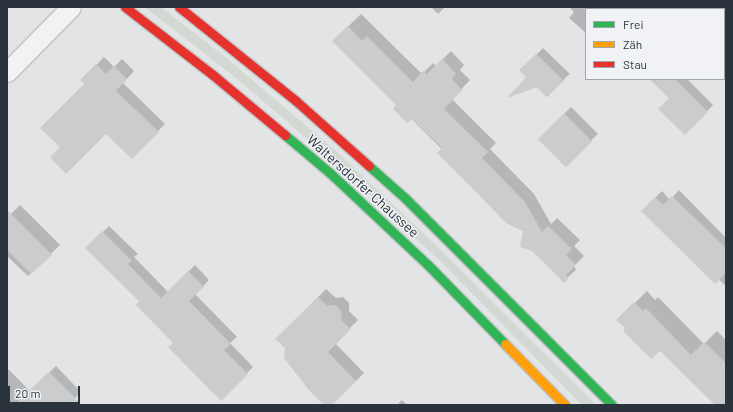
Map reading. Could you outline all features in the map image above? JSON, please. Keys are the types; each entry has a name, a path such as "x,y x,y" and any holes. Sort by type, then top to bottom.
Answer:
{"main road":[{"name":"Waltersdorfer Chaussee","path":"125,7 213,75 330,173 428,265 565,405"},
{"name":"Waltersdorfer Chaussee","path":"179,7 295,100 405,198 612,405"}],"street":[{"path":"7,72 71,7"}],"shaded area":[{"path":"145,7 161,7 230,61 338,153 434,243 596,405 582,405 441,262 350,176 241,82"}],"building":[{"path":"348,26 362,41 367,36 413,82 423,71 427,74 442,59 456,74 452,79 462,90 444,109 488,152 482,158 525,202 542,232 548,226 572,249 566,255 576,265 566,275 568,279 564,283 532,251 520,247 523,231 506,223 437,153 442,148 412,119 407,123 393,109 396,105 332,41"},
{"path":"536,54 564,81 546,97 537,87 507,98 526,77 519,70"},
{"path":"96,64 106,74 114,66 127,79 116,91 159,132 132,159 106,134 66,174 50,157 60,147 40,128 84,84 80,80"},
{"path":"650,80 676,80 708,112 685,135 658,109 669,98"},
{"path":"564,113 592,141 566,167 538,139"},
{"path":"672,196 726,248 726,273 715,284 641,211 655,197 663,205"},
{"path":"7,210 52,255 31,274 7,250"},
{"path":"102,231 132,261 128,264 161,298 188,271 204,287 189,301 231,344 224,350 248,374 221,401 168,347 173,343 136,305 139,301 85,248"},
{"path":"318,297 327,306 335,305 342,312 341,320 351,329 328,352 356,381 332,405 324,405 308,389 284,358 285,348 275,339"},
{"path":"634,302 643,311 646,308 691,355 704,342 726,363 726,405 715,405 660,351 651,359 623,331 625,328 616,320"},
{"path":"49,372 82,405 15,405 37,383"}],"traffic: fast":[{"path":"285,135 330,173 428,265 505,344"},
{"path":"369,166 405,198 612,405"}],"traffic: slow":[{"path":"505,344 565,405"}],"traffic: jam":[{"path":"125,7 213,75 285,135"},
{"path":"179,7 295,100 369,166"}]}
